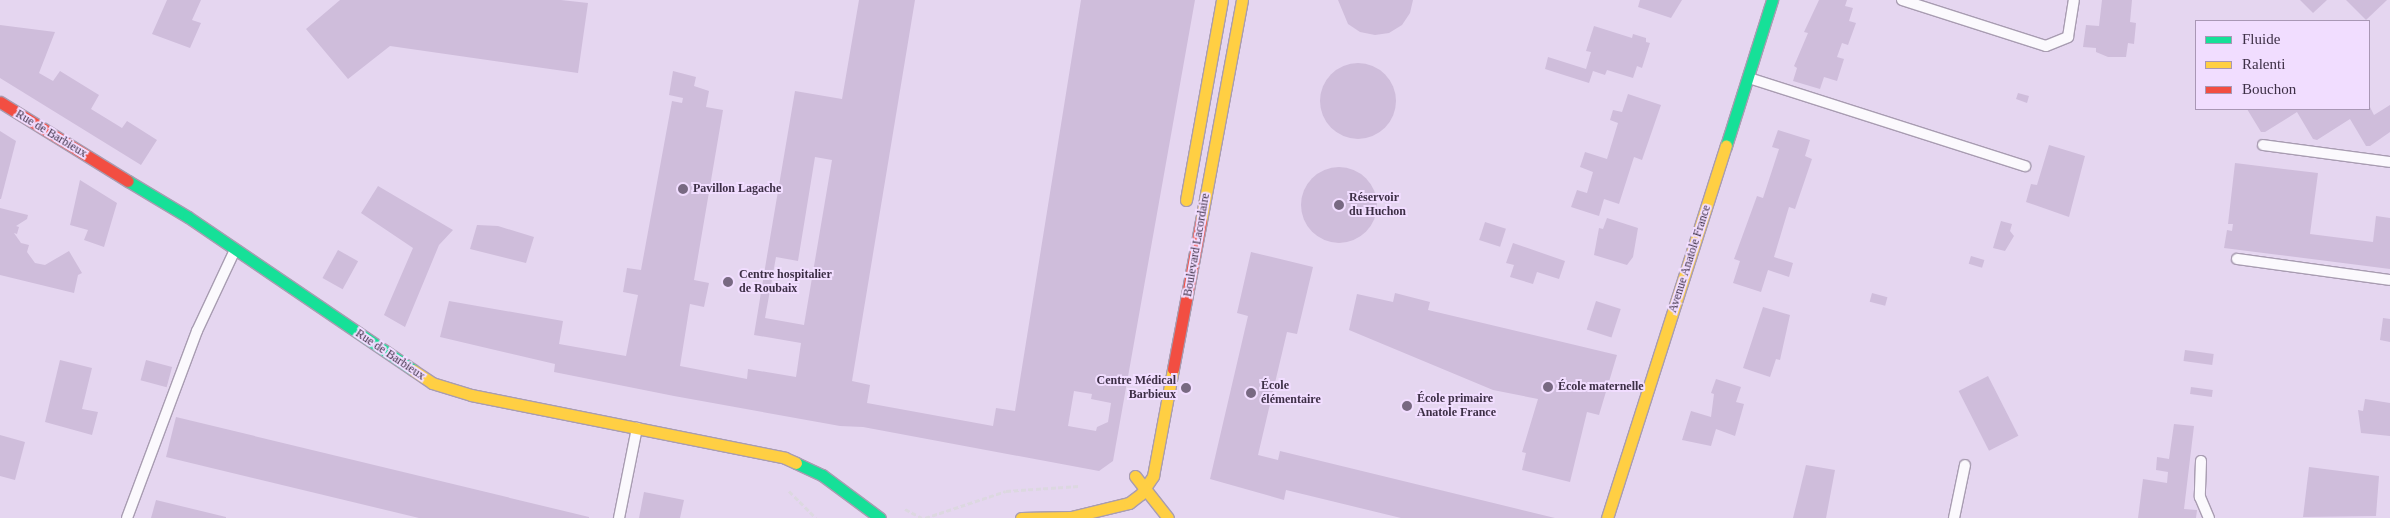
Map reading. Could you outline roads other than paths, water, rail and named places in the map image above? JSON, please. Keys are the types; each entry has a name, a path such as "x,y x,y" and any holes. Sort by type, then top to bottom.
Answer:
{"street":[{"name":"Boulevard Lacordaire","path":"1183,216 1222,0"},
{"name":"Boulevard Lacordaire","path":"1146,489 1158,463 1242,0"},
{"name":"Avenue Anatole France","path":"1607,518 1772,0"},
{"name":"Rue de Barbieux","path":"0,102 236,249 432,383 471,395 799,462 822,475 880,518"},
{"path":"1111,506 1132,478 1146,489 1168,518"},
{"path":"1021,518 1071,517 1132,501 1146,489"}],"lane":[{"path":"1902,0 2046,46 2068,37 2074,0"},
{"path":"1748,78 2025,166"},
{"path":"2263,144 2390,162"},
{"path":"127,518 197,331 236,249"},
{"path":"2237,259 2390,280"},
{"path":"618,518 638,428"},
{"path":"2201,461 2200,496 2210,518"},
{"path":"1954,518 1965,465"}],"place":[{"name":"Pavillon Lagache","path":"683,189"},
{"name":"Réservoir du Huchon","path":"1339,205"},
{"name":"Centre hospitalier de Roubaix","path":"728,282"},
{"name":"École maternelle","path":"1548,387"},
{"name":"Centre Médical Barbieux","path":"1186,388"},
{"name":"École élémentaire","path":"1251,393"},
{"name":"École primaire Anatole France","path":"1407,406"}]}
